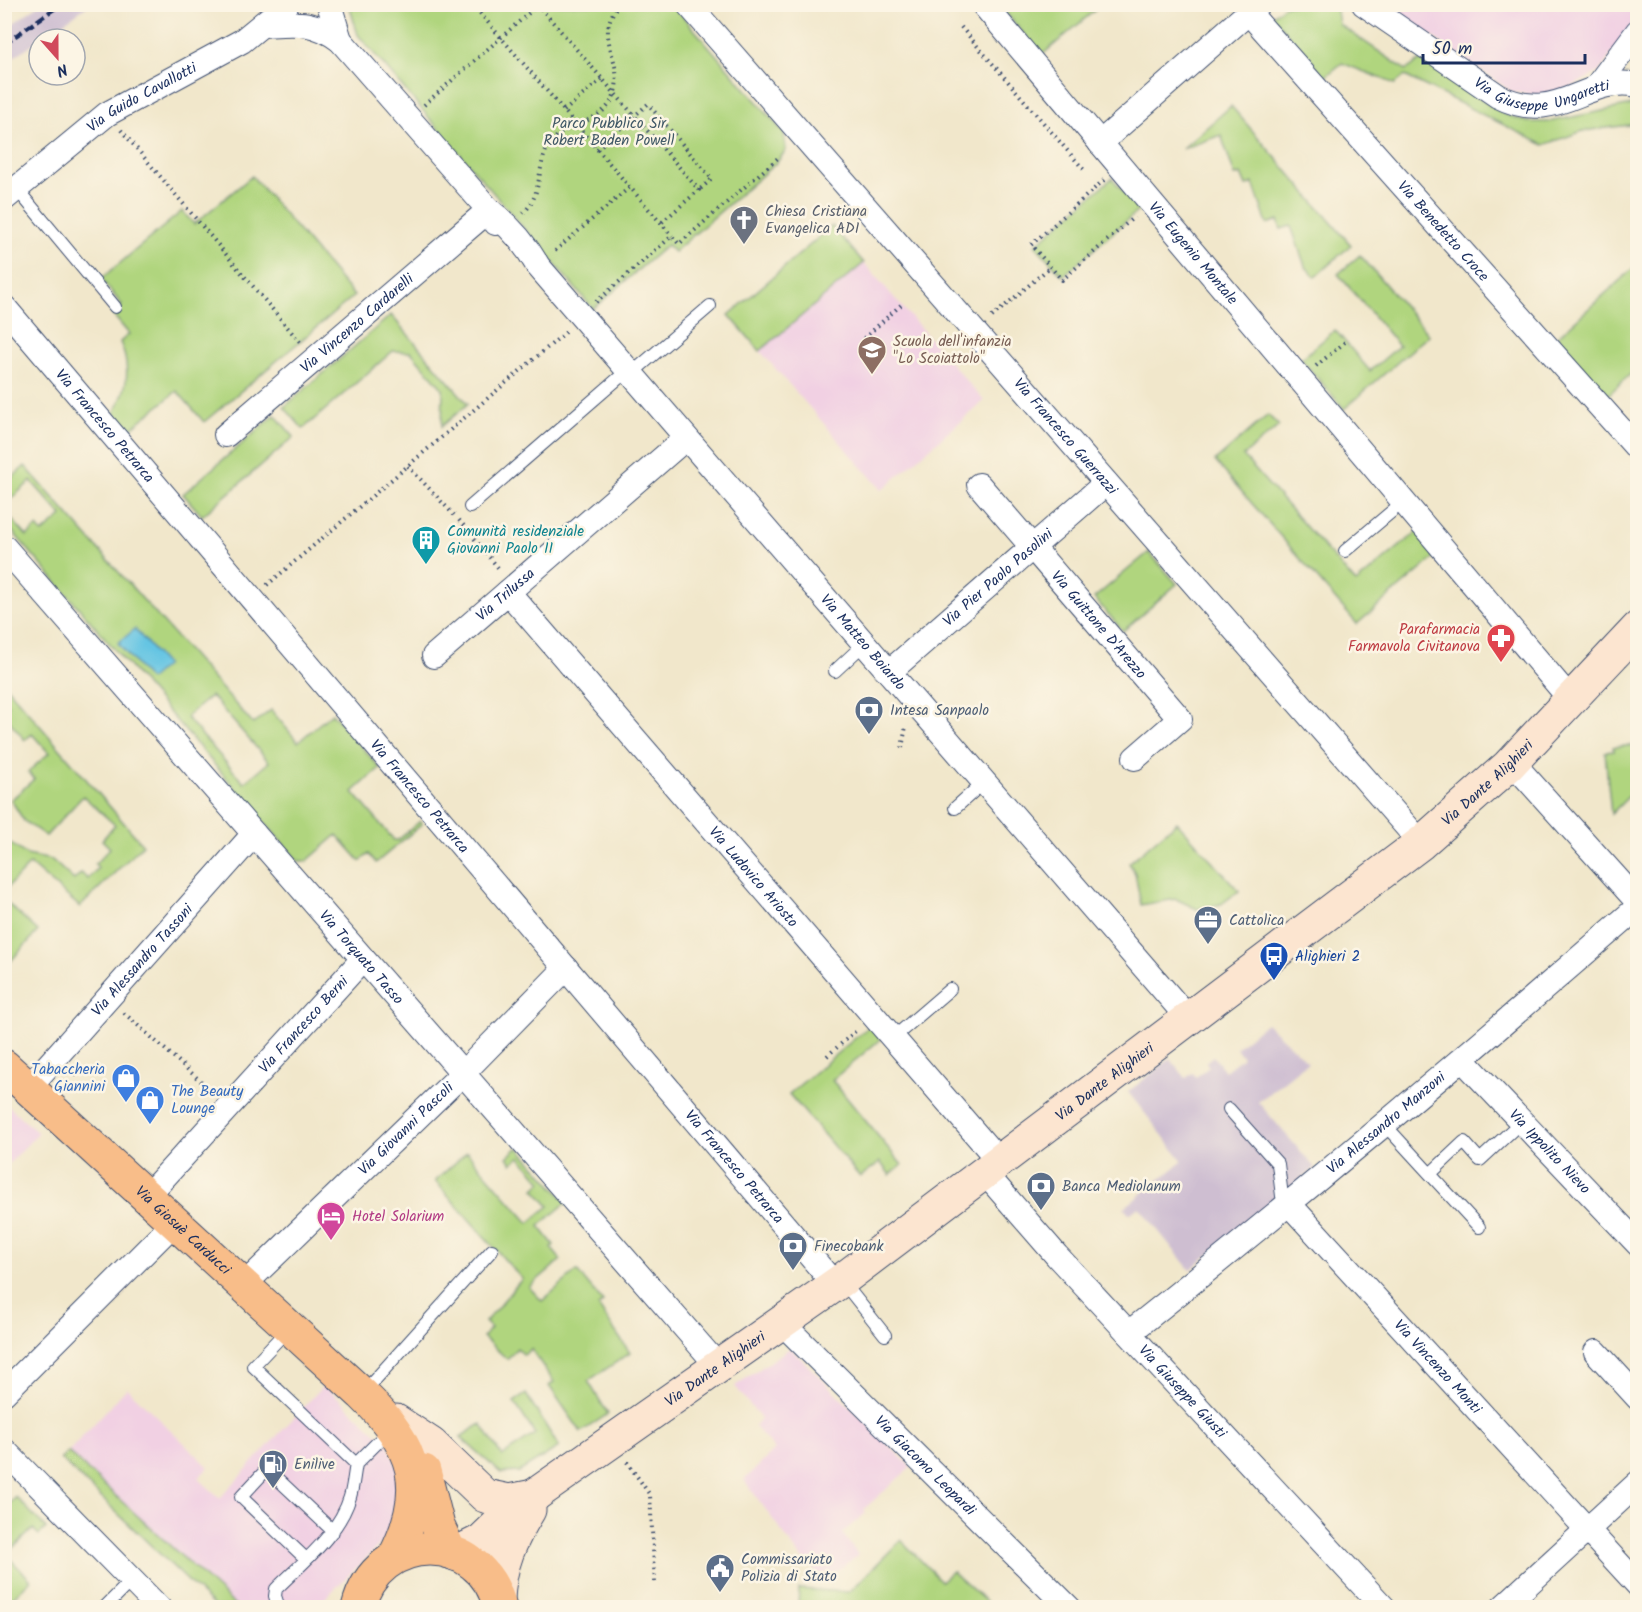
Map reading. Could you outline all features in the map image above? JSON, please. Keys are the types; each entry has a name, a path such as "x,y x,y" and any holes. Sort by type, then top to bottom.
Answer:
{"main road":[{"name":"Via Dante Alighieri","path":"452,1553 481,1541 512,1511 838,1283 1421,843 1512,762 1638,628"},
{"name":"Via Giosuè Carducci","path":"4,1066 381,1412 418,1457 438,1526 452,1553"},
{"name":"Via Giosuè Carducci","path":"381,1412 431,1444 485,1496 509,1501 539,1494"},
{"name":"Via Giosuè Carducci","path":"381,1412 409,1458 415,1492 410,1522 395,1556"},
{"name":"Via Dante Alighieri","path":"499,1604 499,1576 504,1558 511,1541 539,1494"},
{"path":"357,1608 365,1586 374,1574 395,1556 423,1549 452,1553 484,1574 499,1604"}],"street":[{"name":"Via Guido Cavallotti","path":"10,193 107,114 242,41 287,4"},
{"name":"Via Matteo Boiardo","path":"299,4 304,17 313,25"},
{"name":"Via Matteo Boiardo","path":"329,4 340,40"},
{"name":"Via Francesco Guerrazzi","path":"687,4 1421,843"},
{"name":"Via Eugenio Montale","path":"983,4 1571,700"},
{"name":"Via Giuseppe Ungaretti","path":"1364,4 1498,96 1515,105 1533,108 1560,104 1596,87 1638,85"},
{"path":"1100,143 1254,9"},
{"name":"Via Benedetto Croce","path":"1254,9 1638,449"},
{"name":"Via Matteo Boiardo","path":"264,25 304,22 340,40 489,210 507,224 543,262 586,312 630,372 686,438 1188,1018"},
{"path":"1596,87 1638,31"},
{"name":"Via Vincenzo Cardarelli","path":"226,435 489,210"},
{"name":"Via Francesco Petrarca","path":"4,307 566,968 838,1283"},
{"name":"Via Trilussa","path":"434,656 686,438"},
{"name":"Via Pier Paolo Pasolini","path":"889,672 1106,483"},
{"name":"Via Guittone D'Arezzo","path":"979,485 1180,719 1135,758"},
{"name":"Via Torquato Tasso","path":"4,547 719,1367"},
{"name":"Via Ludovico Ariosto","path":"511,589 893,1038 992,1167"},
{"path":"1512,762 1638,902"},
{"name":"Via Alessandro Tassoni","path":"29,1087 254,834"},
{"name":"Via Alessandro Manzoni","path":"1129,1333 1290,1204 1463,1060 1638,907"},
{"name":"Via Francesco Berni","path":"147,1196 363,959"},
{"name":"Via Giovanni Pascoli","path":"244,1285 462,1073 566,968"},
{"name":"Via Ippolito Nievo","path":"1463,1060 1638,1244"},
{"name":"Via Giuseppe Giusti","path":"992,1167 1129,1333 1384,1608"},
{"name":"Via Vincenzo Monti","path":"1290,1204 1638,1585"},
{"path":"4,1393 175,1222"},
{"name":"Via Giacomo Leopardi","path":"782,1323 1069,1608"},
{"path":"1596,1352 1638,1398"},
{"path":"4,1450 159,1608"},
{"path":"1502,1608 1638,1483"}],"lane":[{"path":"10,193 115,307"},
{"path":"470,507 710,306"},
{"path":"1345,551 1403,502"},
{"path":"835,671 864,644"},
{"path":"954,808 984,782"},
{"path":"893,1038 950,989"},
{"path":"1229,1109 1278,1164 1282,1196 1290,1204"},
{"path":"1430,1174 1464,1142 1480,1160 1521,1122"},
{"path":"1385,1125 1479,1227"},
{"path":"279,1608 275,1596 276,1589 333,1531 350,1497 356,1464 381,1412 492,1250"},
{"path":"838,1283 885,1335"},
{"path":"290,1327 253,1366 356,1464"},
{"path":"306,1559 241,1497 267,1469 333,1531"},
{"path":"104,1608 132,1580"}],"path":[{"path":"428,4 445,11 458,10 471,4 679,244 778,158"},
{"path":"515,219 533,200 548,147 559,134 596,117 615,93 616,76 606,31 610,15 619,4"},
{"path":"420,108 538,5 699,190"},
{"path":"961,27 1085,171"},
{"path":"564,111 602,79"},
{"path":"597,149 648,104 712,178 661,223"},
{"path":"107,114 314,360"},
{"path":"1111,175 1031,245 1062,280 1151,203"},
{"path":"543,262 630,187"},
{"path":"252,598 408,466 672,236"},
{"path":"974,332 1050,267"},
{"path":"864,338 903,303"},
{"path":"1300,380 1345,342"},
{"path":"408,466 456,517 511,589"},
{"path":"108,998 229,1107"},
{"path":"827,1056 874,1016"},
{"path":"625,1459 650,1495 655,1584"}],"shaded area":[{"path":"1637,4 1638,16 1599,72 1551,97 1512,92 1387,5"},
{"path":"39,5 89,5 57,27 27,27 27,48 5,63 5,29"},
{"name":"Scuola dell'infanzia \"Lo Scoiattolo\"","path":"864,263 984,401 882,490 760,351"},
{"path":"1266,1023 1308,1062 1258,1102 1315,1168 1190,1270 1139,1207 1129,1214 1124,1208 1183,1161 1128,1092 1170,1059 1186,1078 1193,1073 1196,1077 1209,1067 1206,1062 1213,1056 1225,1071 1243,1057 1236,1048"},
{"path":"5,1103 38,1133 5,1168"},
{"path":"790,1348 911,1467 864,1509 866,1513 842,1533 858,1555 823,1582 808,1561 805,1563 744,1480 775,1450 754,1426 761,1419 735,1386"},
{"path":"324,1385 388,1444 403,1481 393,1532 316,1607 237,1607 68,1452 127,1388 209,1467 198,1478 220,1498"}],"green space":[{"name":"Parco Pubblico Sir Robert Baden Powell","path":"349,5 673,5 784,133 786,150 777,162 674,252 667,245 593,309 358,35"},
{"path":"999,5 1101,5 1042,55"},
{"path":"1285,5 1336,5 1339,24 1406,70 1424,58 1453,81 1504,114 1528,122 1548,122 1637,104 1637,124 1583,131 1544,145 1405,76 1395,84 1342,63 1325,77 1272,16"},
{"path":"1231,106 1351,245 1315,277 1305,266 1291,226 1281,229 1278,220 1267,224 1253,183 1246,186 1241,174 1235,176 1221,135 1182,149"},
{"path":"252,176 354,296 204,422 177,391 129,430 114,413 125,387 127,370 120,342 129,334 113,315 122,305 101,279 182,211 194,224"},
{"path":"1112,178 1139,210 1063,276 1035,245"},
{"path":"832,226 864,263 760,351 729,315"},
{"path":"1360,255 1429,335 1344,409 1301,359 1335,330 1370,371 1399,346 1338,274"},
{"path":"1637,265 1637,368 1607,396 1556,338"},
{"path":"391,315 468,404 442,426 443,389 411,352 393,351 303,429 284,407"},
{"path":"275,415 294,437 202,516 183,494"},
{"path":"1268,415 1279,426 1243,456 1356,583 1418,531 1438,555 1357,624 1215,461"},
{"path":"25,466 253,724 271,710 298,742 332,713 380,768 353,792 394,840 398,840 420,821 422,824 376,863 369,854 360,861 337,835 307,861 298,861 5,523 4,511 27,536 37,527 42,533 62,516 31,481 5,504 5,484","holes":["211,696 269,762 244,783 186,717"]},
{"path":"1149,552 1177,584 1123,631 1094,598"},
{"path":"4,684 143,845 80,907 30,864 5,890 5,840 27,855 52,860 74,880 81,873 88,879 98,868 95,864 110,848 102,840 115,825 83,796 46,836 24,821 11,800 34,779 28,772 49,753 32,734 25,740 5,716 5,709 9,705 5,700"},
{"path":"1637,745 1637,788 1611,814 1605,752 1614,751 1613,747"},
{"path":"1177,822 1239,891 1221,904 1197,909 1176,899 1141,905 1135,873 1129,863"},
{"path":"5,901 38,931 10,962 5,957"},
{"path":"872,1024 883,1037 832,1080 902,1165 890,1175 880,1162 860,1177 789,1094"},
{"path":"518,1147 567,1202 539,1226 554,1245 551,1248 561,1260 529,1287 542,1301 577,1271 603,1302 598,1306 630,1353 588,1381 608,1414 581,1432 549,1386 554,1382 531,1349 524,1355 517,1348 507,1359 483,1337 491,1328 485,1322 522,1279 435,1181 467,1152 529,1223 549,1206 534,1189 542,1182 520,1157 512,1163 507,1157"},
{"path":"526,1394 559,1447 519,1472 501,1473 460,1437 481,1424 502,1456 535,1434 514,1402"},
{"path":"68,1452 237,1607 215,1607 61,1459"},
{"path":"16,1497 46,1528 39,1535 33,1529 6,1555 31,1580 5,1605 5,1508"},
{"path":"901,1540 941,1581 952,1571 992,1607 798,1607 799,1589 849,1592"}],"water":[{"path":"135,629 166,665 149,680 118,643"}],"railway":[{"path":"4,44 61,4"}],"place":[{"name":"Chiesa Cristiana Evangelica ADI","path":"744,246"},
{"name":"Scuola dell'infanzia \"Lo Scoiattolo\"","path":"872,376"},
{"name":"Comunità residenziale Giovanni Paolo II","path":"426,566"},
{"name":"Parafarmacia Farmavola Civitanova","path":"1501,664"},
{"name":"Intesa Sanpaolo","path":"869,736"},
{"name":"Cattolica","path":"1208,946"},
{"name":"Alighieri 2","path":"1274,982"},
{"name":"Tabaccheria Giannini","path":"126,1104"},
{"name":"The Beauty Lounge","path":"150,1126"},
{"name":"Banca Mediolanum","path":"1041,1212"},
{"name":"Hotel Solarium","path":"331,1242"},
{"name":"Finecobank","path":"793,1272"},
{"name":"Enilive","path":"273,1490"},
{"name":"Commissariato Polizia di Stato","path":"720,1594"}]}
